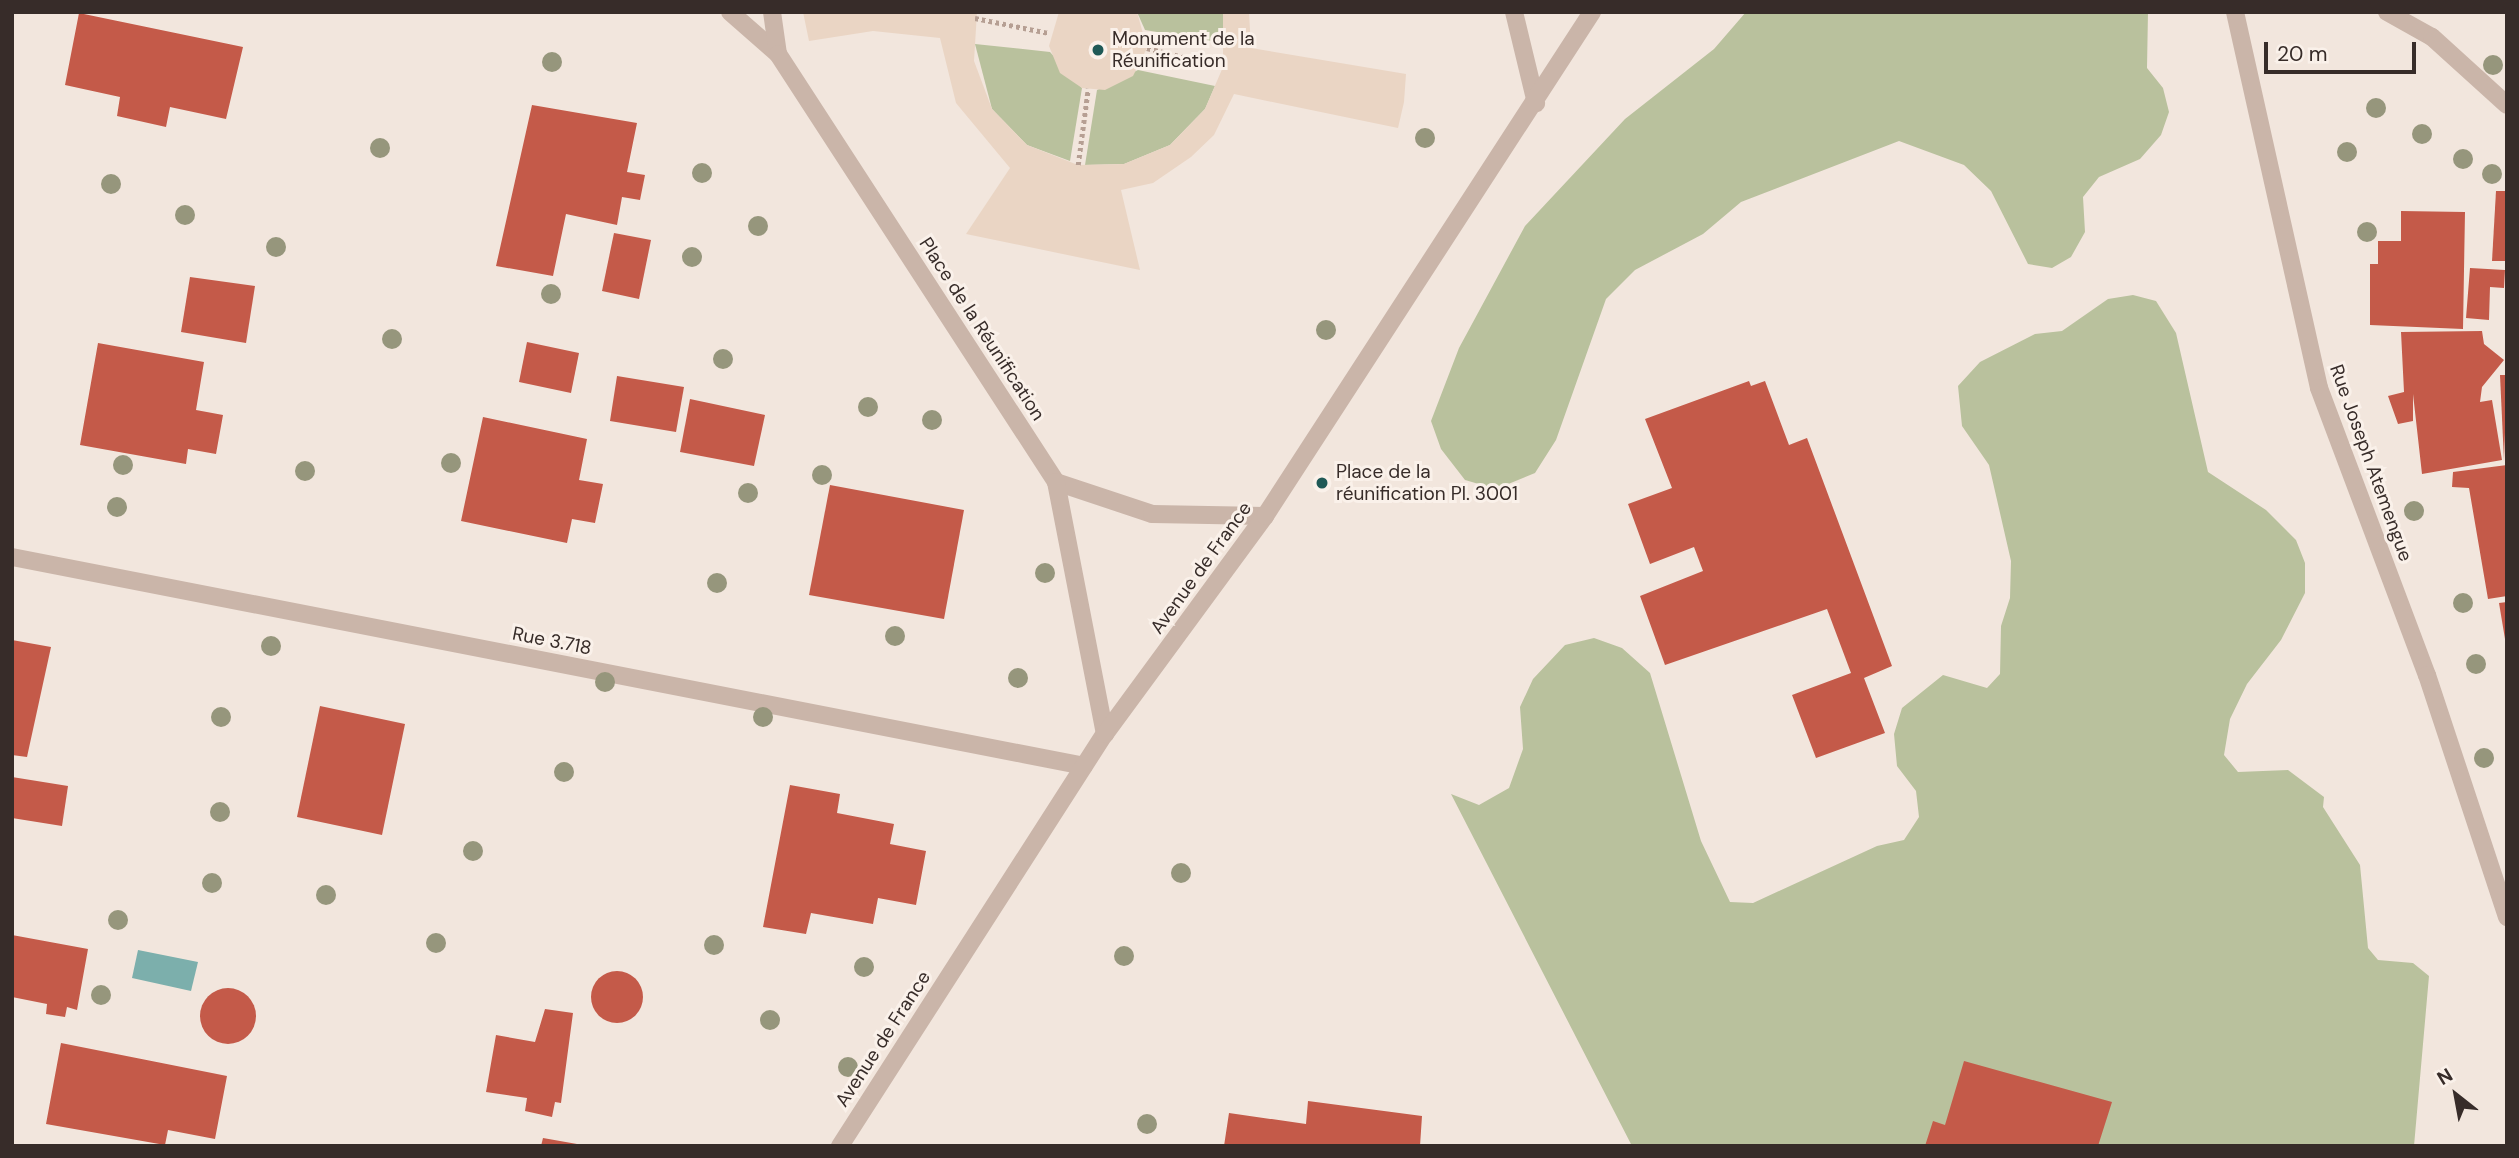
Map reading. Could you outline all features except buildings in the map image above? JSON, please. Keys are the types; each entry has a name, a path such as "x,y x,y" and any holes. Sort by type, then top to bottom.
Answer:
{"street":[{"path":"730,12 778,54"},
{"name":"Place de la Réunification","path":"772,12 778,54 1056,482"},
{"path":"1514,12 1536,103"},
{"name":"Avenue de France","path":"840,1146 1105,734 1265,516 1536,103 1592,12"},
{"name":"Rue Joseph Atemengue","path":"2235,12 2319,388 2427,675 2507,918"},
{"path":"2387,12 2432,37 2507,105"},
{"path":"1105,734 1056,482 1152,514 1265,516"},
{"name":"Rue 3.718","path":"12,557 1084,766"}],"path":[{"path":"975,18 1049,33"},
{"path":"1147,48 1223,67"},
{"path":"1078,165 1088,89"}],"green space":[{"path":"1137,12 1223,12 1223,43 1145,30"},
{"path":"1746,12 2148,12 2147,68 2163,88 2169,112 2161,135 2140,159 2099,177 2083,197 2085,232 2071,257 2052,268 2028,264 1991,191 1964,165 1899,141 1741,202 1703,234 1635,270 1606,299 1556,440 1535,473 1496,489 1465,480 1441,449 1431,421 1459,348 1525,226 1625,119 1714,49"},
{"path":"975,44 1050,52 1082,88 1070,161 1027,145 992,109"},
{"path":"1138,70 1215,86 1205,109 1170,145 1124,164 1085,165 1097,90"},
{"path":"2133,295 2156,301 2176,333 2208,472 2266,510 2296,540 2305,563 2305,593 2281,640 2247,684 2230,719 2224,755 2238,772 2288,770 2324,797 2323,807 2360,865 2368,948 2378,960 2413,963 2429,976 2414,1146 1632,1146 1451,794 1479,805 1509,788 1523,749 1520,707 1533,679 1565,645 1594,638 1622,648 1650,673 1701,841 1730,902 1753,903 1877,846 1904,840 1919,817 1916,791 1897,766 1894,734 1902,708 1943,675 1987,688 2000,674 2001,626 2010,598 2011,561 1989,465 1962,426 1958,386 1980,362 2035,334 2062,331 2108,299"}],"shaded area":[{"path":"803,12 977,12 974,61 992,109 1027,145 1078,165 1124,164 1170,145 1205,109 1223,67 1223,12 1249,12 1251,48 1406,74 1404,102 1398,128 1234,94 1214,135 1191,157 1153,183 1121,190 1140,270 966,234 1010,168 956,103 940,38 873,31 809,41"},
{"name":"Monument de la Réunification","path":"1059,12 1137,12 1147,48 1133,76 1105,90 1082,88 1060,73 1049,46"}],"water":[{"path":"138,950 198,962 191,991 132,978"}],"place":[{"name":"Monument de la Réunification","path":"1098,50"},
{"name":"Place de la réunification Pl. 3001","path":"1322,483"}]}
